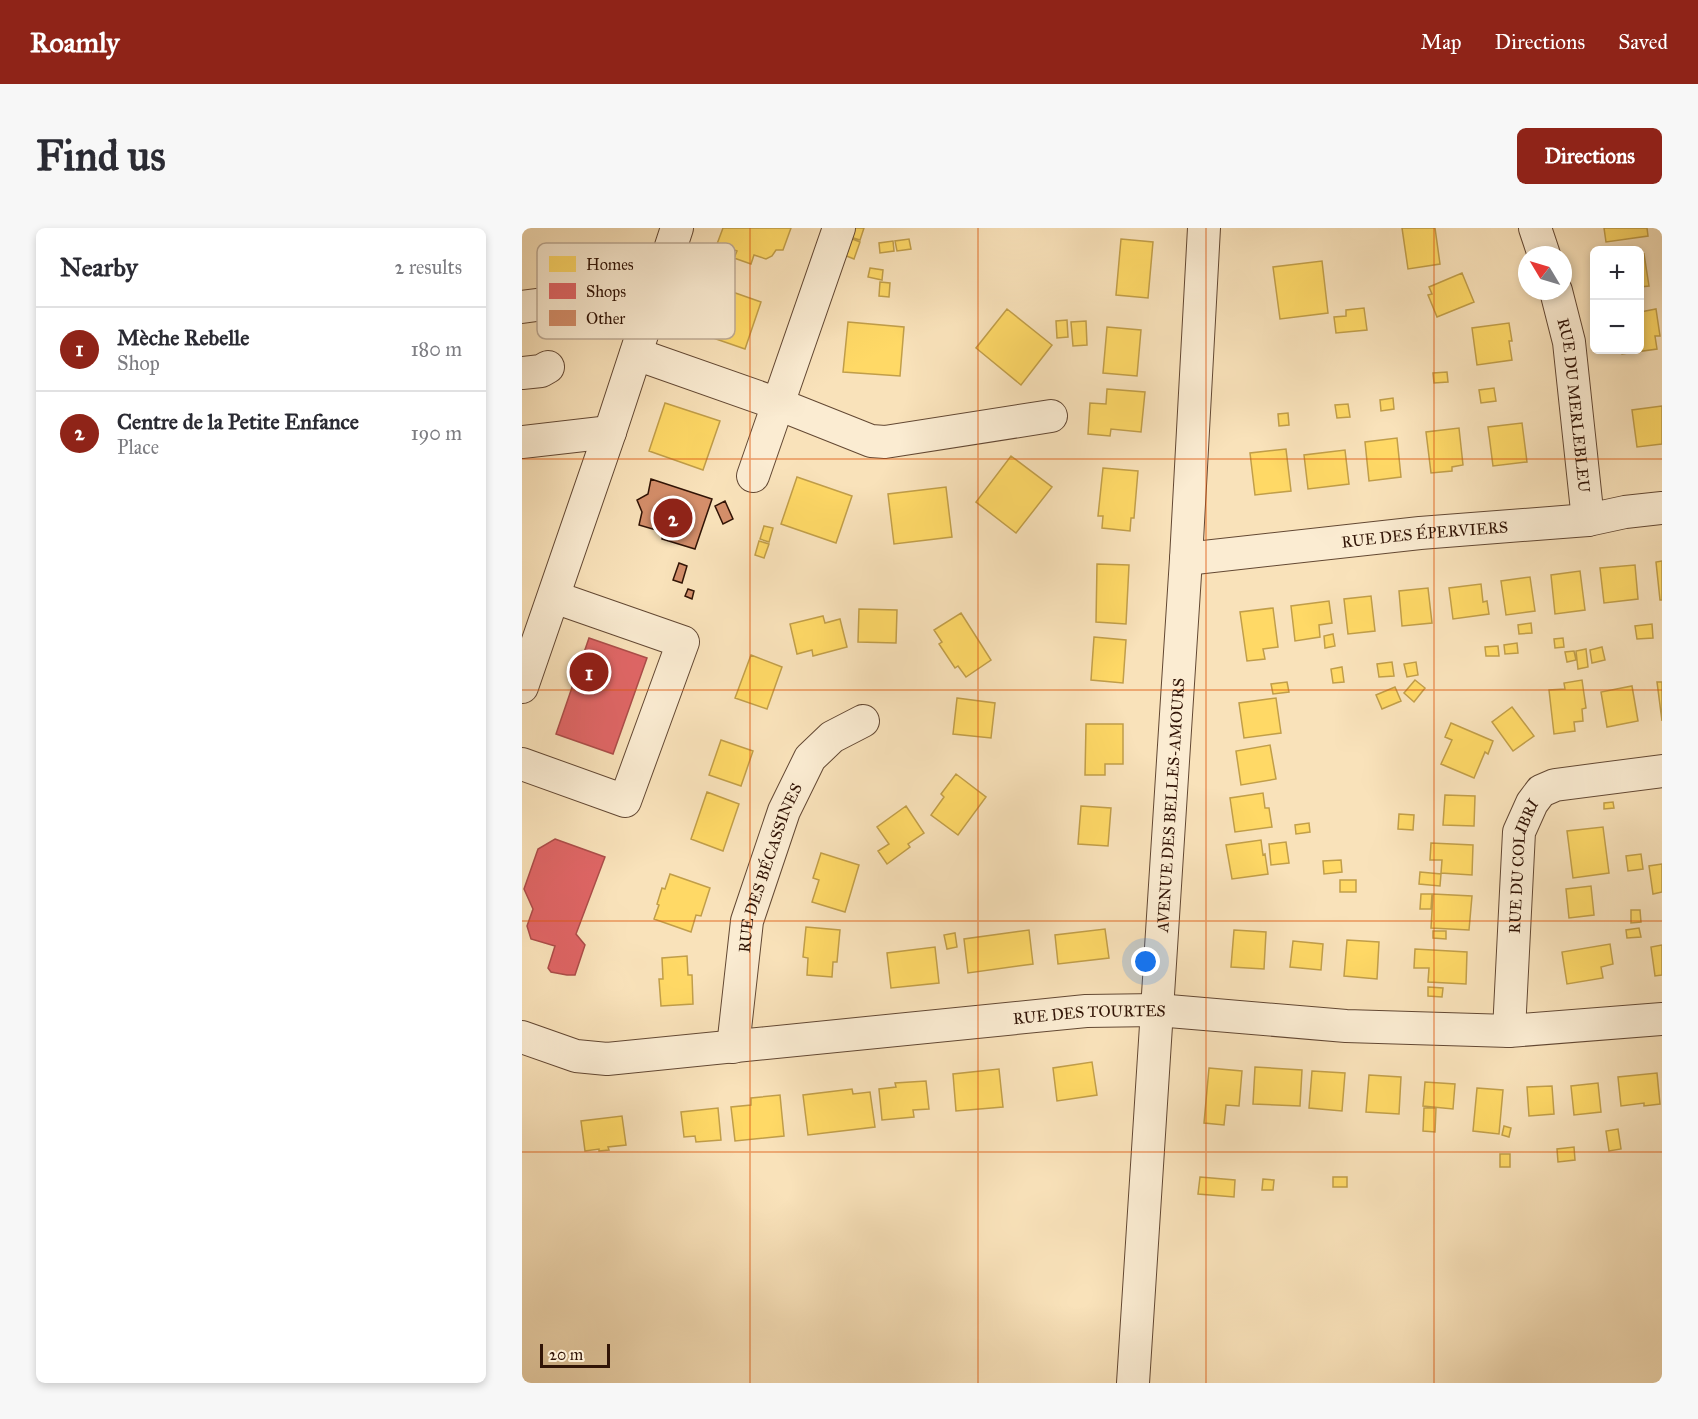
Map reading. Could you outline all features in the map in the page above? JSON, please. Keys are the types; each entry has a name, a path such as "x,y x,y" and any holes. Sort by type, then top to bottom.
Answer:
{"street":[{"path":"672,243 677,228"},
{"path":"753,476 839,228"},
{"name":"AVENUE DES BELLES-AMOURS","path":"1132,1383 1186,559 1204,228"},
{"path":"1535,228 1541,246"},
{"name":"RUE DU MERLEBLEU","path":"1558,300 1569,342 1588,520"},
{"path":"522,687 530,640 554,597 641,339"},
{"path":"636,354 778,404 871,441 885,442 1051,416"},
{"path":"522,442 610,432"},
{"name":"RUE DES ÉPERVIERS","path":"1186,559 1420,533 1588,520 1625,512 1662,508"},
{"path":"522,764 625,801 683,642 554,597"},
{"name":"RUE DES BÉCASSINES","path":"733,1047 747,921 784,811 810,758 832,737 863,721"},
{"name":"RUE DU COLIBRI","path":"1509,1031 1519,832 1533,803 1541,791 1555,784 1662,771"},
{"name":"RUE DES TOURTES","path":"522,1037 576,1056 607,1059 1086,1011 1157,1010 1346,1026 1509,1031 1662,1019"}],"building: Homes":[{"path":"723,228 791,228 783,250 776,250 766,259 754,255 751,264 735,258 737,251 735,243 717,243"},
{"path":"853,228 864,228 860,240 850,237"},
{"path":"1402,228 1435,228 1440,264 1408,269"},
{"path":"1604,228 1647,228 1648,236 1606,242"},
{"path":"850,238 860,242 854,259 844,255"},
{"path":"909,239 911,249 897,251 895,241"},
{"path":"1121,239 1153,242 1148,298 1116,295"},
{"path":"893,241 894,251 880,253 879,243"},
{"path":"1644,254 1649,286 1644,287"},
{"path":"1322,261 1328,313 1280,319 1273,267"},
{"path":"870,268 883,270 882,280 868,277"},
{"path":"1462,273 1474,302 1437,317 1428,295 1432,294 1429,287"},
{"path":"880,282 890,283 889,297 879,296"},
{"path":"735,293 761,302 745,349 716,339 735,339"},
{"path":"1364,308 1367,330 1336,333 1334,317 1346,316 1346,310"},
{"path":"1007,309 1052,345 1021,385 976,348"},
{"path":"1656,309 1660,336 1655,336 1657,349 1644,351 1644,311"},
{"path":"1067,320 1068,337 1057,338 1056,321"},
{"path":"1086,321 1087,345 1073,346 1071,322"},
{"path":"848,322 904,327 900,376 843,372"},
{"path":"1509,323 1512,360 1477,365 1472,328"},
{"path":"1107,327 1141,330 1137,376 1103,373"},
{"path":"1447,372 1448,382 1434,383 1433,373"},
{"path":"1494,388 1496,401 1481,403 1479,390"},
{"path":"1107,389 1145,392 1141,432 1111,429 1110,436 1088,434 1090,403 1106,404"},
{"path":"1393,398 1394,409 1381,411 1380,400"},
{"path":"665,403 720,421 703,470 649,451"},
{"path":"1348,404 1350,417 1337,418 1335,405"},
{"path":"1662,406 1662,444 1637,447 1632,410"},
{"path":"1288,413 1289,425 1279,426 1278,414"},
{"path":"1522,423 1527,462 1493,466 1488,427"},
{"path":"1459,428 1463,465 1452,467 1452,471 1431,473 1426,432"},
{"path":"1397,438 1401,477 1369,481 1365,442"},
{"path":"1286,449 1291,491 1255,495 1250,453"},
{"path":"1345,450 1349,484 1308,489 1304,455"},
{"path":"1011,456 1052,487 1016,533 976,502"},
{"path":"1103,468 1138,471 1134,518 1131,518 1130,531 1102,528 1103,516 1098,516"},
{"path":"797,477 852,496 836,543 781,524"},
{"path":"946,487 952,537 894,544 888,494"},
{"path":"764,526 773,528 769,542 760,539"},
{"path":"759,541 769,544 764,558 755,555"},
{"path":"1662,561 1662,600 1660,600 1656,562"},
{"path":"1097,564 1129,565 1126,624 1096,622"},
{"path":"1635,565 1638,599 1604,603 1600,568"},
{"path":"1580,571 1585,610 1555,614 1551,575"},
{"path":"1530,577 1535,611 1506,615 1501,581"},
{"path":"1481,584 1483,602 1487,601 1489,614 1453,619 1449,588"},
{"path":"1428,588 1432,623 1402,626 1399,591"},
{"path":"1371,596 1375,631 1348,634 1344,599"},
{"path":"1329,601 1332,623 1319,625 1320,637 1295,641 1291,606"},
{"path":"1273,608 1278,647 1263,649 1265,659 1247,661 1240,612"},
{"path":"859,609 897,610 896,643 858,642"},
{"path":"961,613 991,660 966,677 958,666 955,668 939,644 942,642 934,630"},
{"path":"823,616 825,623 840,619 847,647 813,656 812,650 797,654 790,624"},
{"path":"1531,623 1532,633 1519,634 1518,625"},
{"path":"1652,624 1653,638 1637,639 1635,626"},
{"path":"1333,634 1335,646 1325,648 1324,636"},
{"path":"1094,637 1126,640 1123,683 1091,680"},
{"path":"1563,638 1564,647 1555,648 1554,639"},
{"path":"1517,643 1518,653 1505,654 1504,645"},
{"path":"1498,646 1499,656 1486,656 1485,647"},
{"path":"1602,647 1605,660 1592,663 1590,650"},
{"path":"1586,649 1588,667 1578,669 1576,651"},
{"path":"1574,651 1576,660 1567,662 1565,652"},
{"path":"751,655 782,667 767,709 735,698"},
{"path":"1392,662 1394,676 1379,677 1377,664"},
{"path":"1416,662 1418,675 1407,677 1404,664"},
{"path":"1342,667 1344,682 1333,683 1331,669"},
{"path":"1415,680 1425,688 1414,702 1404,693"},
{"path":"1582,680 1586,708 1582,709 1583,721 1574,722 1575,731 1554,734 1549,690 1565,689 1564,683"},
{"path":"1287,682 1289,692 1273,694 1271,684"},
{"path":"1657,682 1662,682 1662,721"},
{"path":"1632,686 1638,721 1607,727 1601,692"},
{"path":"1395,687 1401,701 1382,709 1376,695"},
{"path":"957,698 995,703 991,738 953,734"},
{"path":"1276,698 1281,733 1244,738 1239,703"},
{"path":"1512,707 1534,736 1513,751 1492,722"},
{"path":"1451,723 1493,741 1488,754 1485,752 1474,778 1441,764 1452,740 1445,737"},
{"path":"1086,724 1123,724 1123,764 1105,764 1105,775 1085,775"},
{"path":"721,740 753,751 741,786 709,775"},
{"path":"1270,745 1276,779 1241,785 1236,751"},
{"path":"956,774 986,797 958,835 931,815 944,797 941,794"},
{"path":"707,792 739,804 723,851 691,839"},
{"path":"1263,793 1265,808 1269,808 1272,827 1235,832 1230,798"},
{"path":"1445,795 1475,796 1474,826 1443,825"},
{"path":"1613,802 1614,808 1604,809 1604,803"},
{"path":"906,806 924,833 908,844 910,847 887,864 878,851 889,844 877,827"},
{"path":"1081,806 1111,808 1108,846 1078,844"},
{"path":"1399,814 1414,815 1413,830 1398,829"},
{"path":"1309,823 1310,832 1296,834 1295,825"},
{"path":"1603,827 1609,873 1573,878 1567,831"},
{"path":"1261,840 1268,874 1232,879 1226,845"},
{"path":"1286,842 1289,863 1271,865 1269,844"},
{"path":"1431,843 1473,845 1472,875 1441,873 1442,860 1430,860"},
{"path":"821,853 859,865 845,912 812,902 819,880 813,878"},
{"path":"1641,854 1643,869 1628,871 1626,856"},
{"path":"1341,860 1342,872 1324,874 1323,861"},
{"path":"1662,864 1662,892 1653,894 1649,866"},
{"path":"1420,872 1441,874 1440,886 1419,884"},
{"path":"670,874 710,888 701,916 696,915 691,932 654,919 662,888 665,889"},
{"path":"1340,880 1356,880 1356,892 1340,892"},
{"path":"1591,886 1594,915 1569,918 1566,889"},
{"path":"1421,894 1432,894 1431,909 1420,909"},
{"path":"1433,894 1472,896 1469,930 1431,928"},
{"path":"1631,910 1640,910 1641,922 1631,923"},
{"path":"806,927 840,930 837,962 833,962 832,977 807,975 808,958 803,957"},
{"path":"1639,928 1641,937 1627,938 1626,930"},
{"path":"1105,929 1109,958 1058,964 1055,935"},
{"path":"1029,930 1033,964 968,973 964,939"},
{"path":"1234,930 1266,932 1264,969 1231,967"},
{"path":"1433,931 1446,931 1446,939 1433,938"},
{"path":"955,933 957,947 947,949 944,935"},
{"path":"1347,940 1379,942 1377,979 1344,976"},
{"path":"1293,941 1323,944 1321,970 1290,967"},
{"path":"1610,944 1613,964 1601,967 1603,978 1567,984 1562,952"},
{"path":"1662,945 1662,975 1655,976 1651,947"},
{"path":"935,947 939,983 891,988 887,953"},
{"path":"1415,949 1467,952 1466,984 1428,982 1429,968 1414,968"},
{"path":"687,956 688,975 692,975 693,1004 661,1006 659,979 663,979 662,958"},
{"path":"1428,987 1443,988 1442,997 1428,996"},
{"path":"1092,1062 1097,1095 1057,1101 1053,1068"},
{"path":"1255,1067 1302,1070 1300,1106 1253,1104"},
{"path":"1209,1068 1242,1071 1239,1106 1226,1105 1224,1125 1204,1123"},
{"path":"999,1069 1003,1107 956,1111 953,1074"},
{"path":"1312,1071 1345,1073 1342,1111 1309,1108"},
{"path":"1657,1073 1660,1104 1644,1106 1644,1103 1621,1106 1618,1077"},
{"path":"1369,1075 1401,1077 1399,1114 1366,1112"},
{"path":"926,1081 929,1109 913,1110 914,1117 882,1120 879,1089 896,1087 895,1083"},
{"path":"1425,1082 1455,1084 1453,1109 1423,1106"},
{"path":"1598,1083 1601,1112 1574,1115 1571,1086"},
{"path":"1552,1086 1554,1114 1529,1116 1527,1087"},
{"path":"1477,1088 1503,1090 1499,1134 1473,1131"},
{"path":"852,1089 853,1094 870,1092 875,1127 808,1135 803,1095"},
{"path":"780,1095 784,1136 735,1141 731,1107 751,1105 751,1098"},
{"path":"718,1108 721,1140 696,1142 695,1136 684,1137 681,1112"},
{"path":"1424,1108 1436,1108 1435,1132 1423,1131"},
{"path":"622,1116 626,1145 608,1147 609,1150 585,1151 581,1121"},
{"path":"1504,1126 1511,1128 1509,1137 1502,1135"},
{"path":"1618,1129 1621,1149 1609,1151 1606,1131"},
{"path":"1574,1147 1575,1160 1558,1162 1557,1149"},
{"path":"1500,1154 1510,1154 1510,1167 1500,1167"},
{"path":"1200,1177 1235,1180 1234,1197 1198,1194"},
{"path":"1333,1177 1347,1177 1347,1187 1333,1187"},
{"path":"1263,1179 1274,1180 1273,1190 1262,1190"}],"building: Shops":[{"path":"589,638 647,658 613,754 556,734"},
{"path":"555,839 605,857 576,934 585,945 575,975 551,972 548,968 555,946 531,939 527,926 533,909 524,889 538,849"}],"building: Other":[{"path":"651,479 712,499 695,549 662,539 663,532 639,525 642,512 637,500 648,494"},
{"path":"725,501 733,519 723,524 715,506"},
{"path":"679,563 687,566 682,583 673,580"},
{"path":"688,589 694,591 692,599 685,596"}],"place":[{"name":"Centre de la Petite Enfance","path":"673,518"},
{"name":"Mèche Rebelle","path":"589,672"}]}
